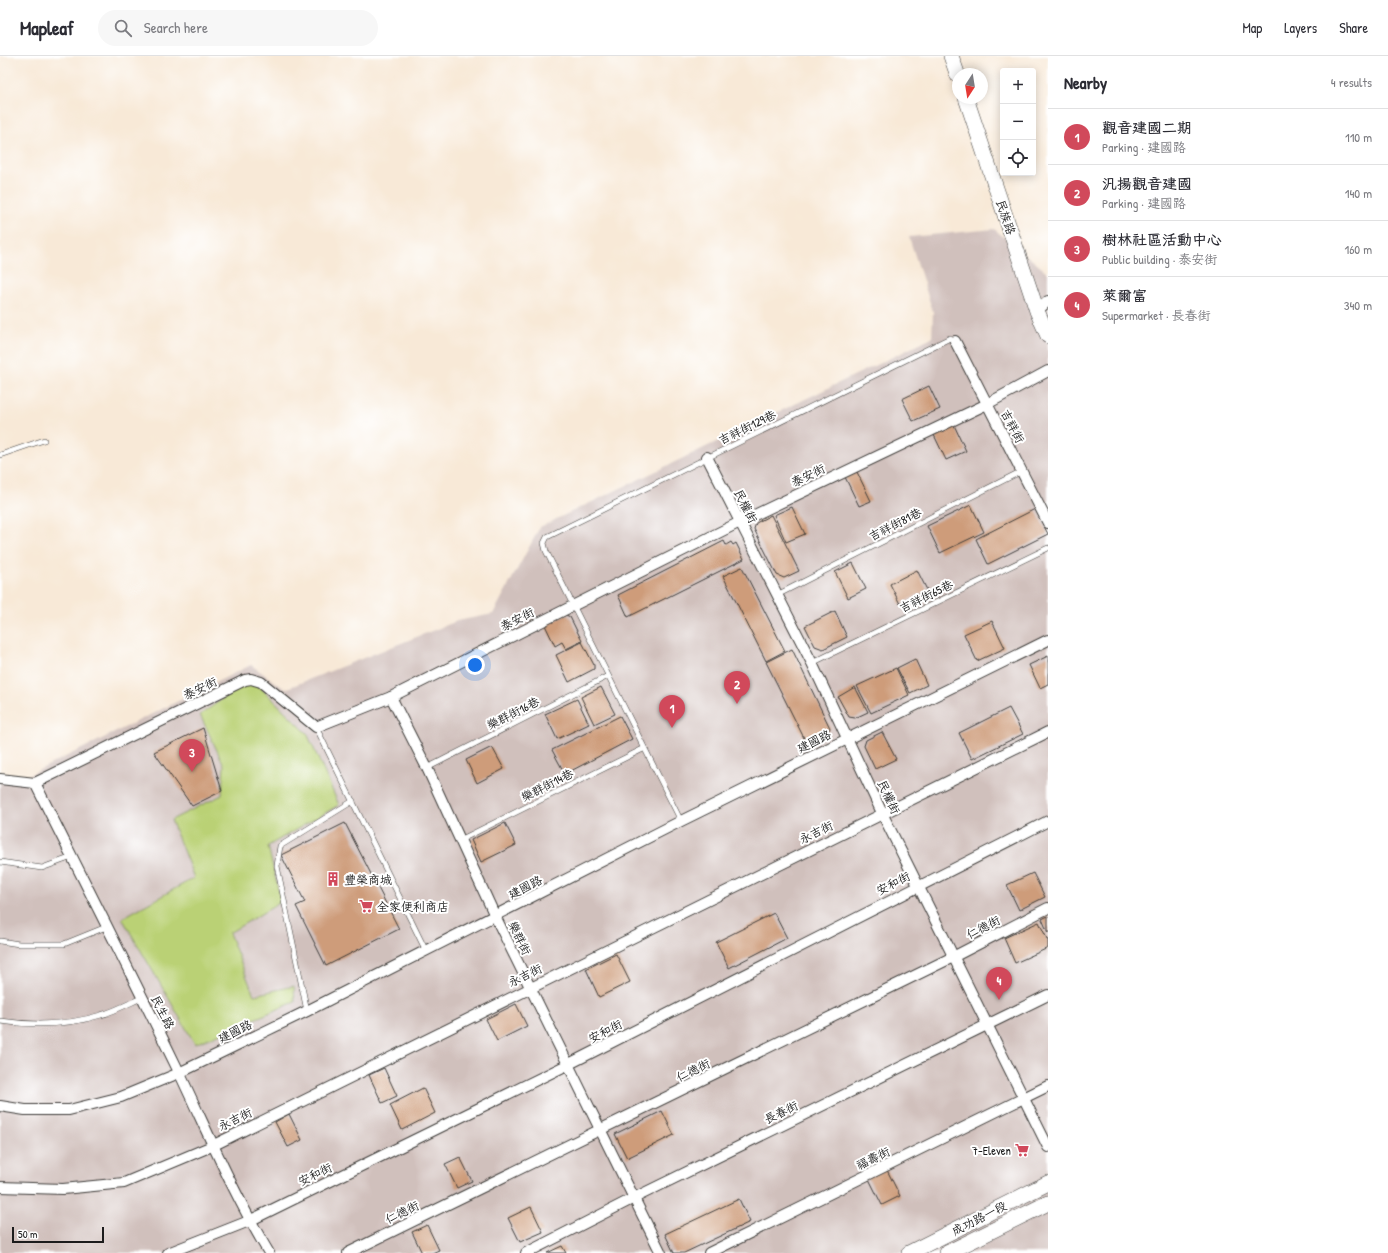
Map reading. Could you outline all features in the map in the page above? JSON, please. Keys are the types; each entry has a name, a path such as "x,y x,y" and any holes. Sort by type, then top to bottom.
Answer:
{"street":[{"path":"951,56 955,68"},
{"name":"民族路","path":"968,104 1042,306 1048,336"},
{"name":"吉祥街","path":"955,341 1023,471 1048,523"},
{"name":"泰安街","path":"35,783 245,680 251,679 261,682 316,727 391,697 740,522 987,404 1048,371"},
{"name":"民權街","path":"707,457 812,663 882,813 1048,1147"},
{"name":"建國路","path":"0,1106 25,1110 69,1110 121,1097 179,1073 307,1011 681,821 1048,640"},
{"name":"樂群街","path":"391,697 427,768 495,916 569,1064 599,1130 660,1253"},
{"name":"永吉街","path":"0,1187 63,1189 124,1183 212,1146 1048,732"},
{"path":"0,779 35,783"},
{"name":"民生路","path":"35,783 179,1073 212,1146 249,1221 269,1253"},
{"name":"安和街","path":"168,1253 249,1221 569,1064 918,885 1048,821"},
{"name":"仁德街","path":"348,1253 953,957 1048,908"},
{"name":"長春街","path":"526,1253 634,1198 1048,995"},
{"name":"福壽街","path":"709,1253 1048,1086"},
{"name":"成功路一段","path":"910,1253 1048,1184"},
{"name":"成功路一段","path":"947,1253 1048,1203"}],"lane":[{"name":"吉祥街129巷","path":"574,604 546,551 544,544 547,537 950,338 955,341"},
{"path":"0,456 44,440"},
{"name":"吉祥街81巷","path":"777,595 1023,471"},
{"name":"吉祥街65巷","path":"812,663 1048,548"},
{"path":"574,604 643,748 681,821"},
{"name":"樂群街16巷","path":"427,768 608,676"},
{"path":"316,727 426,951"},
{"name":"樂群街14巷","path":"460,840 643,748"},
{"path":"307,1011 277,866 280,846 353,801"},
{"path":"0,862 42,868 72,857"},
{"path":"0,941 19,944 64,944 106,927"},
{"path":"0,1021 18,1024 67,1023 103,1015 141,998"}],"shaded area":[{"path":"994,229 1048,273 1048,1253 0,1253 0,773 25,777 251,665 285,689 457,621 493,614 540,527 932,338 933,312 909,237"}],"green space":[{"path":"250,683 259,686 307,733 339,805 268,846 281,902 229,933 254,995 294,986 295,1002 195,1044 122,918 194,878 171,820 222,795 224,765 200,715 243,684"}],"building":[{"path":"929,386 940,409 913,421 902,399"},
{"path":"954,425 966,451 946,460 934,435"},
{"path":"857,472 871,501 859,506 845,477"},
{"path":"971,505 984,532 940,553 927,526"},
{"path":"792,507 805,534 786,542 774,515"},
{"path":"1035,509 1048,534 988,564 976,539"},
{"path":"771,515 799,571 784,578 777,575 754,529 756,523"},
{"path":"724,541 726,545 731,542 733,545 736,543 744,559 628,617 618,595"},
{"path":"853,563 866,589 848,598 835,572"},
{"path":"742,567 785,651 766,661 723,576"},
{"path":"917,570 927,590 900,604 890,584"},
{"path":"835,611 847,637 823,649 815,646 805,626"},
{"path":"566,615 570,617 582,641 566,649 562,642 555,646 545,625"},
{"path":"992,621 1005,648 977,661 964,634"},
{"path":"582,642 594,665 594,669 569,682 556,655"},
{"path":"792,649 830,728 827,734 807,744 766,662"},
{"path":"1048,656 1048,684 1040,688 1029,665"},
{"path":"915,659 927,685 910,693 897,668"},
{"path":"896,668 909,695 871,713 857,686"},
{"path":"601,687 615,714 594,724 581,697"},
{"path":"855,687 868,712 855,718 849,717 838,697"},
{"path":"577,699 589,724 557,739 545,714"},
{"path":"1009,708 1023,734 972,759 959,733"},
{"path":"620,716 632,739 565,774 552,750"},
{"path":"203,728 222,791 192,806 154,752"},
{"path":"882,732 896,759 875,769 864,746 866,740"},
{"path":"492,747 504,769 477,783 466,760"},
{"name":"豐榮商城","path":"345,823 399,929 326,966 296,906 305,902 281,855"},
{"path":"505,823 516,845 481,862 471,840"},
{"path":"1033,873 1045,897 1019,910 1007,885"},
{"path":"774,913 787,938 729,968 716,942"},
{"path":"1048,916 1048,933 1042,919"},
{"path":"1039,922 1048,941 1048,948 1015,963 1004,938"},
{"path":"616,954 630,982 599,997 586,969"},
{"path":"516,1004 527,1026 497,1041 486,1019"},
{"path":"384,1068 397,1096 382,1103 369,1075"},
{"path":"423,1088 435,1113 402,1130 390,1105"},
{"path":"662,1111 674,1135 627,1158 615,1134"},
{"path":"289,1114 302,1140 288,1147 275,1122"},
{"path":"460,1157 472,1181 457,1188 445,1164"},
{"path":"886,1168 900,1196 882,1205 868,1177"},
{"path":"739,1199 750,1222 684,1253 674,1253 665,1234"},
{"path":"531,1207 543,1232 520,1242 508,1218"},
{"path":"427,1225 439,1250 432,1253 422,1253 412,1232"},
{"path":"562,1246 566,1253 547,1253"}],"place":[{"name":"汎揚觀音建國","path":"737,704"},
{"name":"觀音建國二期","path":"672,728"},
{"name":"樹林社區活動中心","path":"192,772"},
{"name":"豐榮商城","path":"333,879"},
{"name":"全家便利商店","path":"366,906"},
{"name":"萊爾富","path":"999,1000"},
{"name":"7-Eleven","path":"1022,1150"}]}
